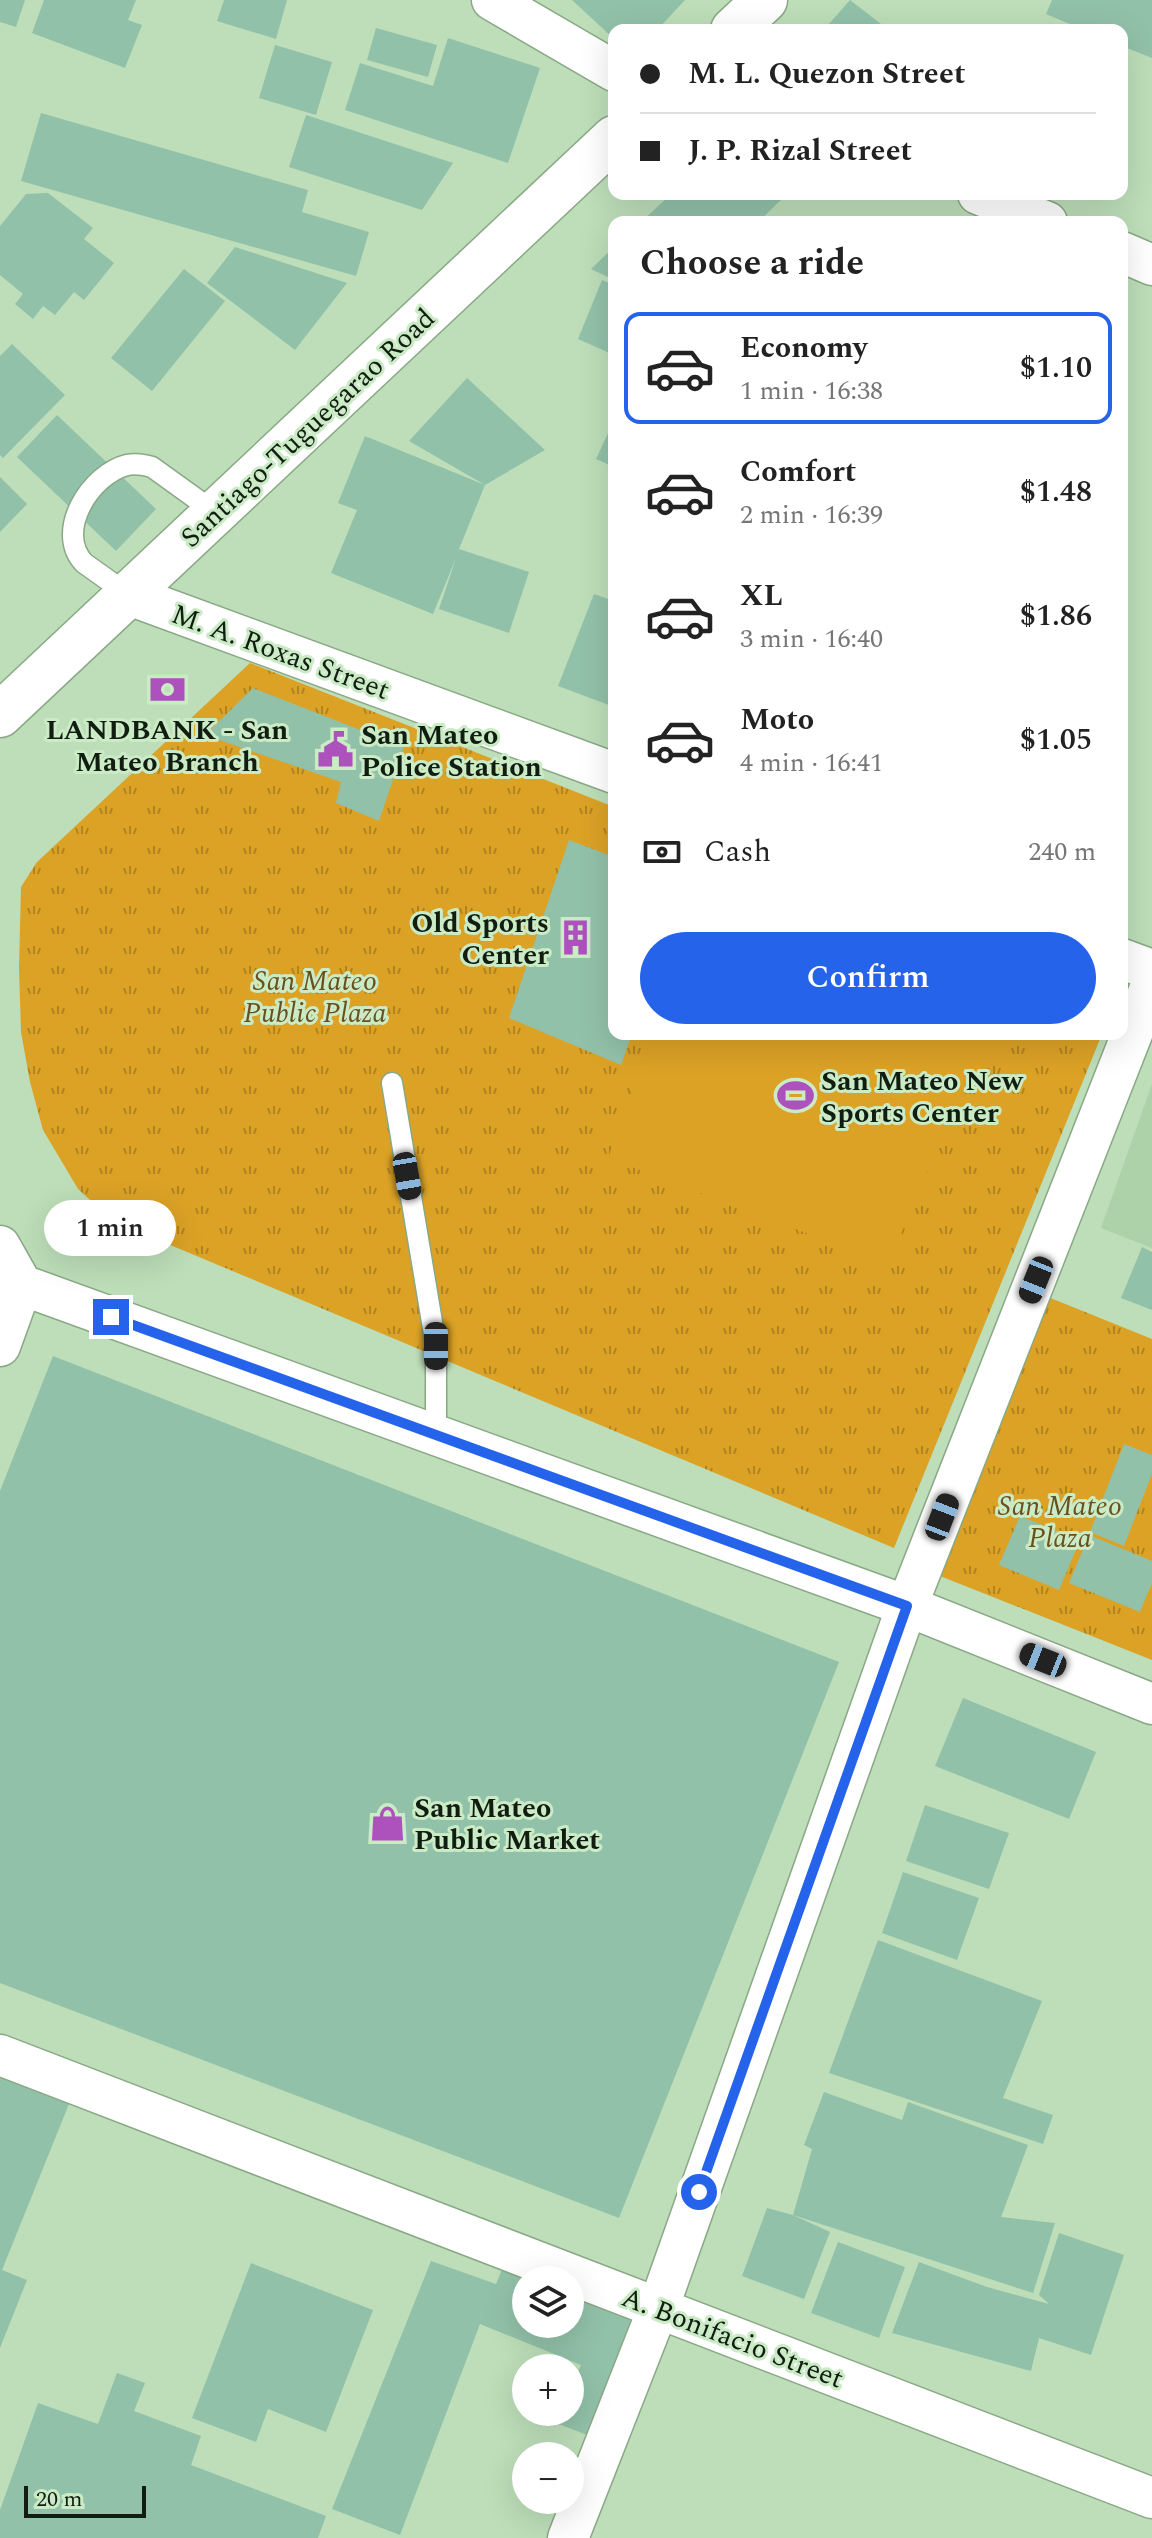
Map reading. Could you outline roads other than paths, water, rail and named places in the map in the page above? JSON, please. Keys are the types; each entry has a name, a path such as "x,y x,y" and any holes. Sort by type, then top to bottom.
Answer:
{"highway":[{"path":"739,24 765,0"},
{"name":"Santiago-Tuguegarao Road","path":"0,715 608,144"}],"street":[{"path":"492,0 608,68"},
{"path":"993,200 1032,216"},
{"path":"1128,255 1152,265"},
{"name":"M. A. Roxas Street","path":"129,595 608,771"},
{"path":"1128,961 1152,970"},
{"path":"568,2538 658,2309 907,1606 1152,983"},
{"path":"0,1246 11,1285 0,1346"},
{"path":"11,1285 907,1606 1152,1704"},
{"name":"A. Bonifacio Street","path":"0,2055 1152,2498"}],"lane":[{"path":"129,595 84,563 72,541 75,519 83,503 111,472 127,465 152,467 216,513"},
{"path":"392,1083 436,1346 436,1435"}],"place":[{"name":"LANDBANK - San Mateo Branch","path":"167,689"},
{"name":"San Mateo Police Station","path":"335,750"},
{"name":"Old Sports Center","path":"575,938"},
{"name":"San Mateo New Sports Center","path":"795,1096"},
{"name":"San Mateo Public Market","path":"388,1823"}],"park label":[{"name":"San Mateo Public Plaza","path":"315,996"},
{"name":"San Mateo Plaza","path":"1060,1521"}]}
